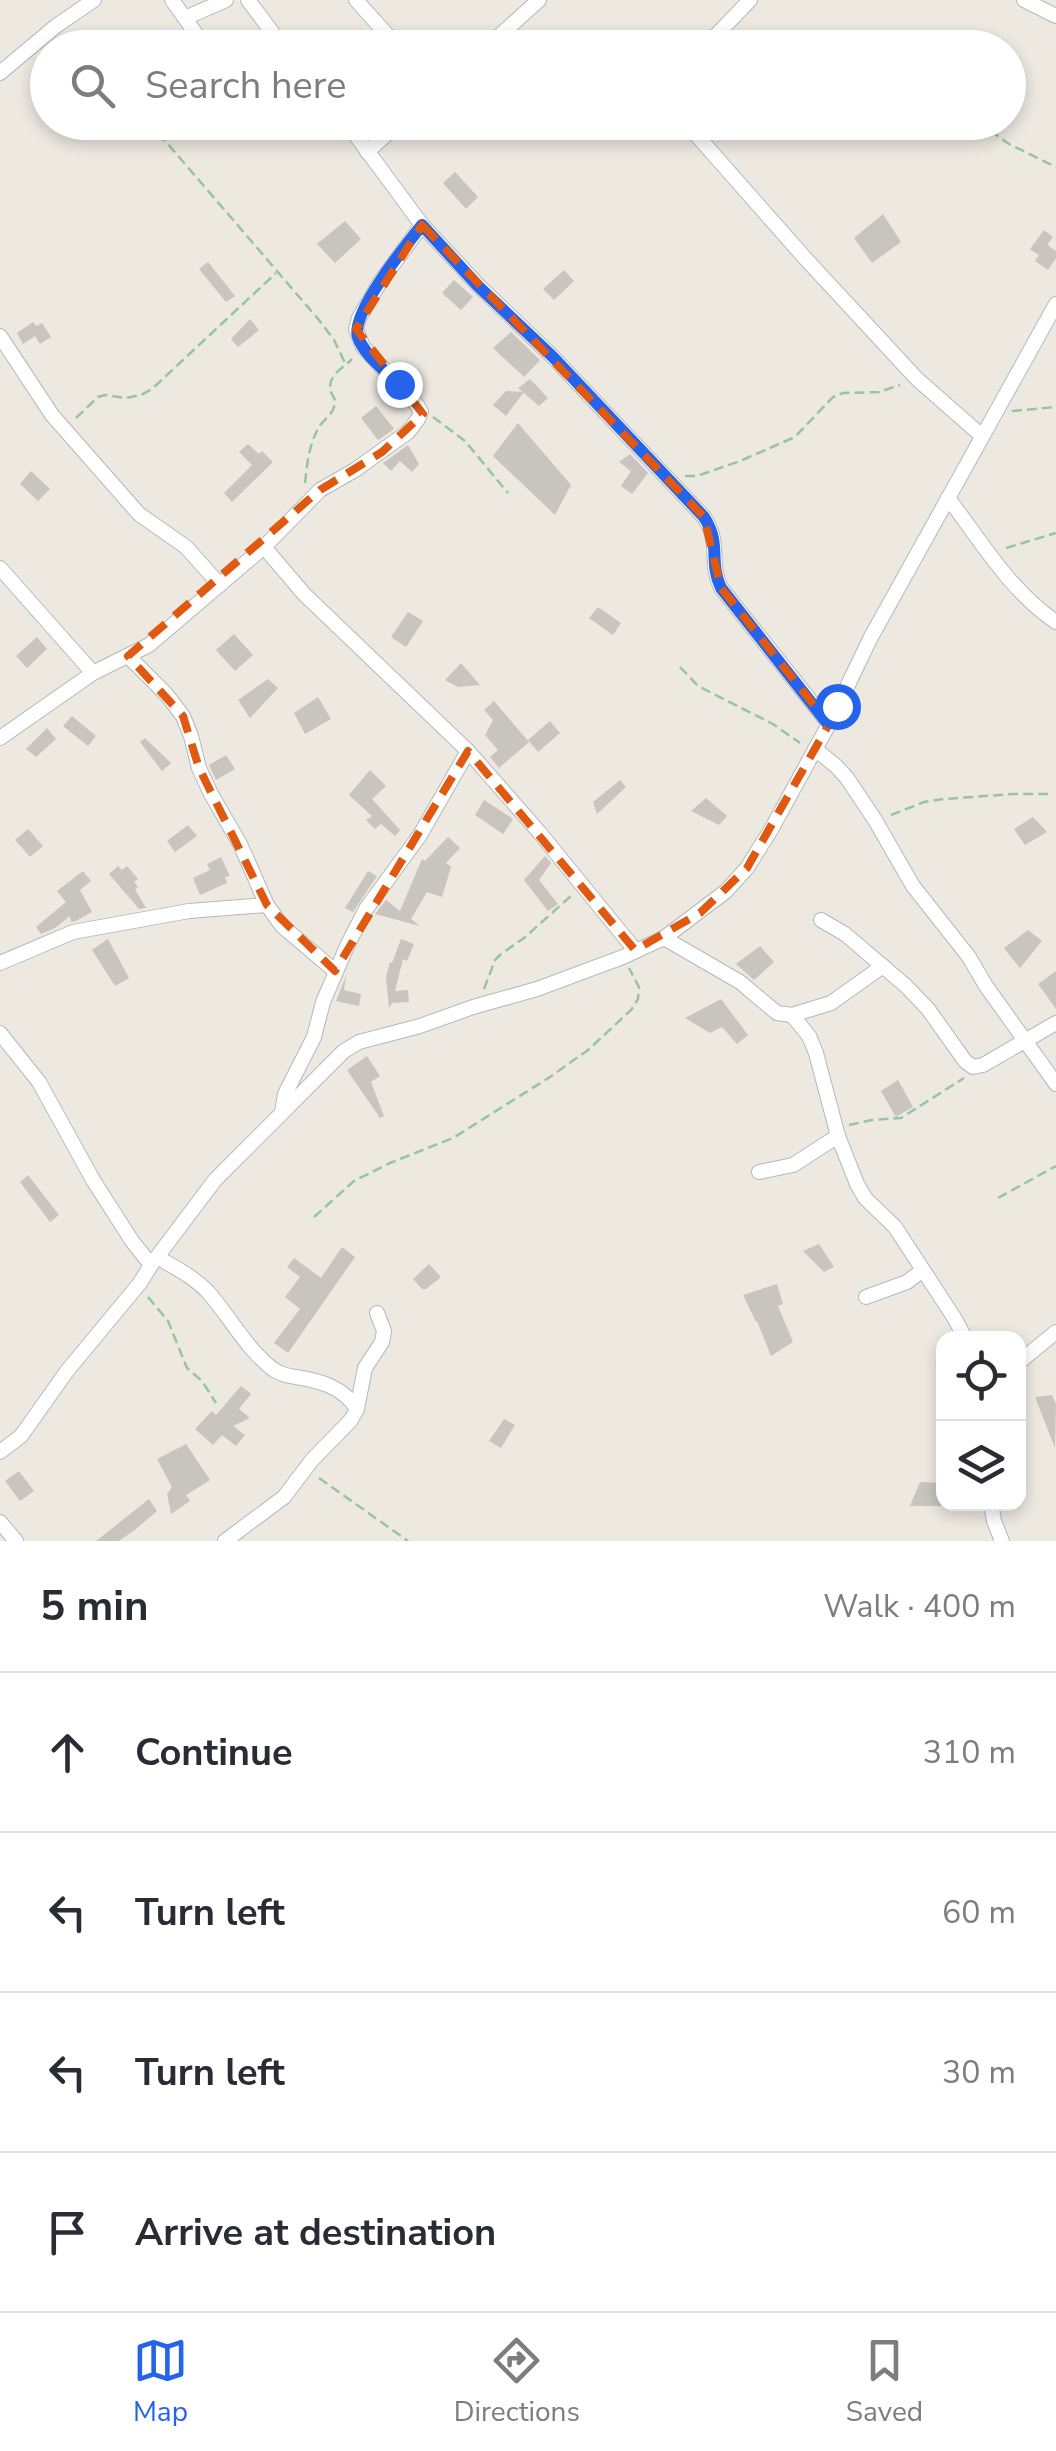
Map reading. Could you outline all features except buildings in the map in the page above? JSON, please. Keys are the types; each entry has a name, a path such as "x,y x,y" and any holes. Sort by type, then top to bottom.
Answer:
{"street":[{"path":"51,30 94,0"},
{"path":"172,0 193,30"},
{"path":"185,18 226,0"},
{"path":"248,0 270,30"},
{"path":"356,0 383,30"},
{"path":"505,30 537,0"},
{"path":"721,30 750,0"},
{"path":"1024,0 1056,16"},
{"path":"0,72 30,47"},
{"path":"359,140 422,225 704,517 712,530 715,575 721,588 828,724"},
{"path":"367,152 380,140"},
{"path":"701,140 917,379 982,436"},
{"path":"0,738 93,674 158,637 264,547 320,490 408,432 421,412 411,396 362,347 356,329 397,256 422,225"},
{"path":"0,1452 21,1436 216,1180 344,1051 359,1042 537,990 664,938 724,892 747,868 1056,304"},
{"path":"0,336 52,415 139,514 186,547 220,585"},
{"path":"948,498 1030,602 1056,622"},
{"path":"264,547 330,621 468,751 583,885 629,953"},
{"path":"0,568 93,674"},
{"path":"128,656 183,716 199,768 267,905 282,926 335,971"},
{"path":"282,1113 285,1094 314,1037 335,971 366,910 420,836 468,751"},
{"path":"814,751 847,778 913,886 969,957 1056,1084"},
{"path":"0,963 73,932 188,911 267,905"},
{"path":"821,920 883,966 928,1008 969,1066 978,1068 1056,1023"},
{"path":"664,938 740,982 777,1013 792,1015 831,1004 883,966"},
{"path":"792,1015 810,1036 838,1136 865,1198 896,1227 961,1331"},
{"path":"0,1032 38,1082 132,1241 154,1261 190,1277 210,1294 234,1329 270,1367 282,1375 332,1387 349,1397 357,1408"},
{"path":"759,1172 793,1165 838,1136"},
{"path":"866,1297 907,1282 923,1270"},
{"path":"224,1541 284,1497 325,1446 343,1431 357,1408 365,1368 382,1342 384,1331 377,1312"},
{"path":"1026,1357 1056,1332"},
{"path":"992,1511 1002,1541"},
{"path":"0,1522 16,1541"}],"path":[{"path":"164,140 319,320 346,365"},
{"path":"1003,140 1056,167"},
{"path":"65,430 98,397 126,398 152,389 277,272"},
{"path":"306,503 312,442 336,402 329,386 331,379 362,347"},
{"path":"660,469 680,476 698,476 794,437 833,396 879,392 917,379"},
{"path":"995,413 1056,407"},
{"path":"421,412 436,418 466,441 508,494"},
{"path":"992,556 1010,546 1056,532"},
{"path":"680,667 698,686 773,724 814,751"},
{"path":"875,820 924,802 1050,794"},
{"path":"473,1007 495,960 583,885"},
{"path":"314,1218 354,1182 453,1138 588,1050 638,999 639,988 629,953"},
{"path":"835,1118 849,1125 902,1118 978,1068"},
{"path":"998,1198 1056,1166"},
{"path":"140,1283 168,1321 187,1368 216,1402"},
{"path":"306,1469 408,1541"}],"highlighted area":[{"path":"422,225 704,517 721,588 829,724 747,868 700,913 635,950 468,751 335,971 267,905 199,768 183,716 128,656 320,490 382,452 423,414 356,329"}],"route":[{"path":"399,384 362,347 356,329 380,282 422,225 704,517 714,537 715,575 721,588 828,724 837,706"}]}
